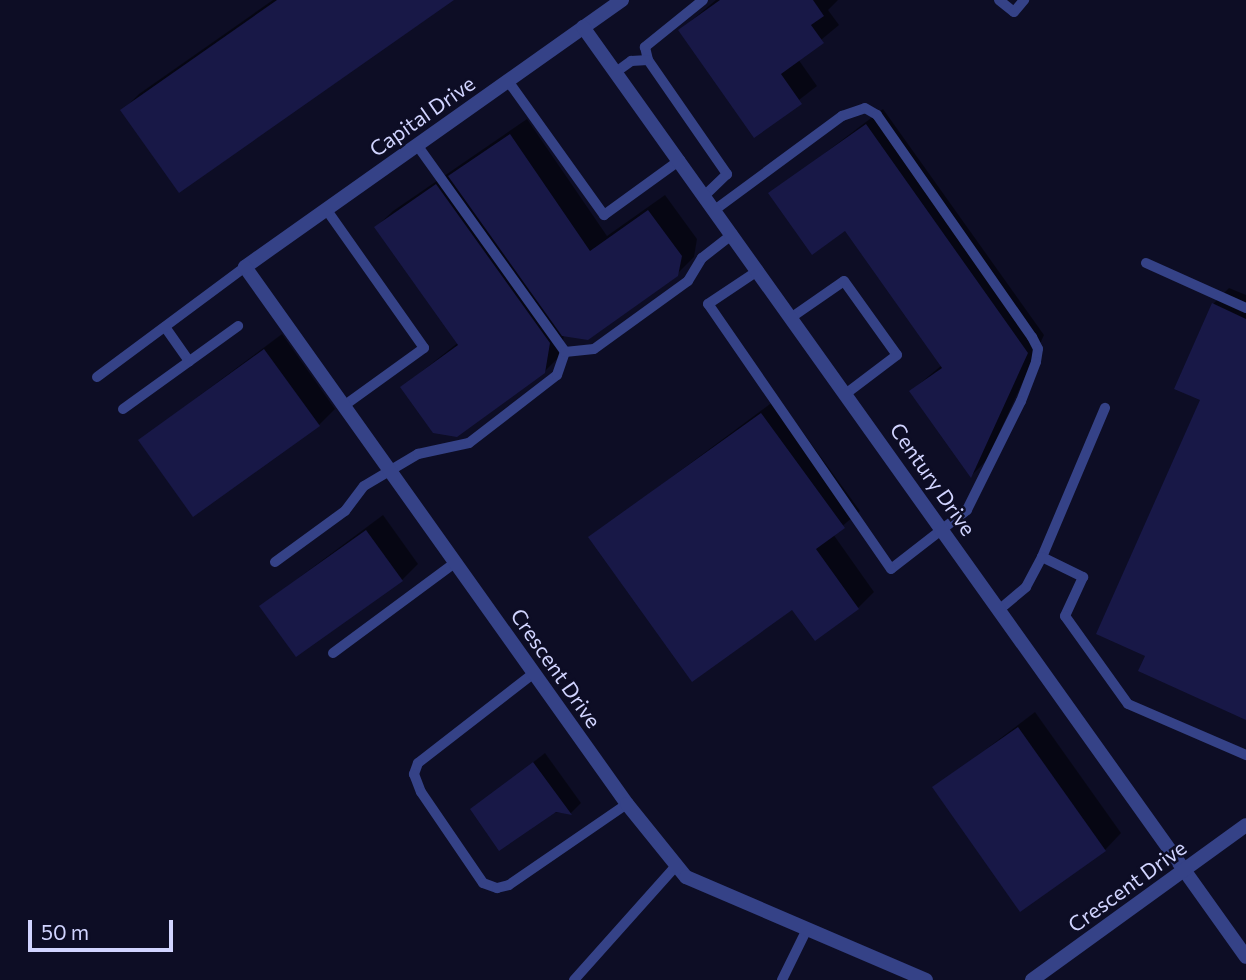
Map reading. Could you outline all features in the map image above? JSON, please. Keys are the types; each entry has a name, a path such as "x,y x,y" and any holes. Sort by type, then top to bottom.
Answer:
{"street":[{"name":"Capital Drive","path":"245,267 622,0"},
{"name":"Century Drive","path":"583,27 706,194 1246,957"},
{"name":"Crescent Drive","path":"245,267 627,804 676,866 701,886 926,980"},
{"name":"Crescent Drive","path":"1032,980 1246,825"}],"lane":[{"path":"703,0 645,47 648,60 727,174 706,194"},
{"path":"999,0 1014,12 1024,0"},
{"path":"616,72 631,61 648,60"},
{"path":"508,81 604,215 680,160"},
{"path":"716,209 853,110 865,108 885,126 1038,349 1021,401 967,510 891,569 708,304 759,270"},
{"path":"416,145 565,352"},
{"path":"326,209 424,348 345,404"},
{"path":"565,352 594,349 688,281 702,258 733,234"},
{"path":"1146,263 1246,308"},
{"path":"97,377 245,267"},
{"path":"792,317 844,281 897,355 846,393"},
{"path":"123,409 238,326"},
{"path":"165,327 189,362"},
{"path":"275,562 345,511 364,486 418,454 469,443 557,375 565,352"},
{"path":"999,609 1026,587 1042,558 1105,408"},
{"path":"1042,558 1083,577 1065,616 1128,704 1246,755"},
{"path":"333,653 456,562"},
{"path":"534,673 418,763 414,774 421,792 483,883 497,888 509,885 627,804"},
{"path":"574,980 676,866"},
{"path":"782,980 806,931"}],"building":[{"path":"277,0 454,0 179,193 120,110"},
{"path":"720,0 813,0 824,16 811,25 824,43 781,74 802,104 754,138 678,30"},
{"path":"866,124 1028,353 971,478 909,391 942,368 845,231 812,255 768,193"},
{"path":"510,134 590,251 648,210 682,256 678,276 588,340 562,336 448,176"},
{"path":"436,184 550,343 545,373 457,437 433,433 400,387 458,345 374,227"},
{"path":"1212,303 1246,319 1246,720 1138,671 1145,656 1096,634 1200,400 1174,389"},
{"path":"264,349 320,426 193,517 138,440"},
{"path":"761,413 845,528 816,549 859,609 815,641 792,610 692,682 588,537"},
{"path":"366,530 403,581 296,657 259,606"},
{"path":"1018,727 1106,851 1020,912 932,787"},
{"path":"533,762 572,815 556,812 499,851 470,809"}]}
